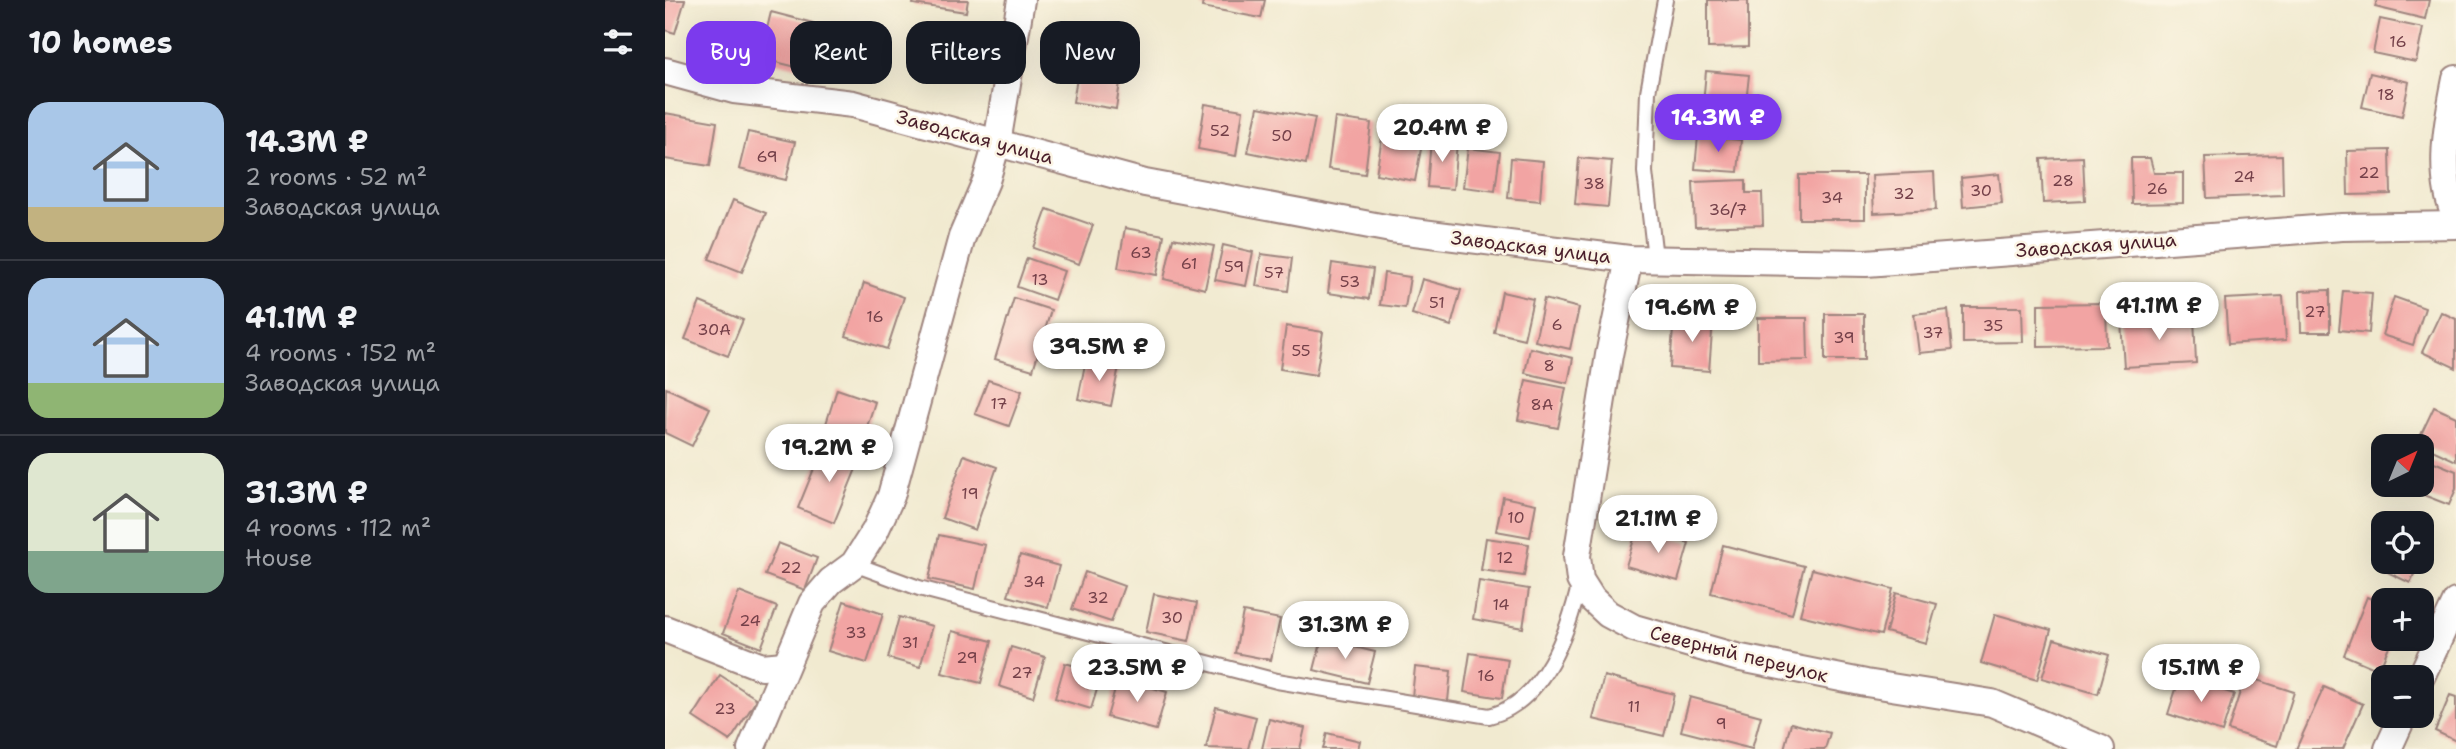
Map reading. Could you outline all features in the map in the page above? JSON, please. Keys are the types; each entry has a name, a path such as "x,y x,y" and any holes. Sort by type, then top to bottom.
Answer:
{"street":[{"path":"751,749 812,603 831,581 854,564 875,531 891,496 962,237 986,181 997,143 1021,0"},
{"name":"Заводская улица","path":"665,71 734,90 853,104 1145,183 1378,227 1642,259 1866,263 2342,227 2456,225"},
{"path":"2456,79 2445,162 2448,200 2456,218"},
{"path":"1580,580 1577,556 1582,517 1609,355 1642,259"},
{"name":"Северный переулок","path":"1580,580 1608,614 1634,628 1736,657 1867,683 1992,703 2101,749"},
{"path":"2427,665 2456,602"},
{"path":"665,629 762,667 784,665"},
{"path":"2388,749 2398,728"}],"lane":[{"path":"1642,259 1648,92 1665,0"},
{"path":"854,564 919,588 1277,681 1489,716 1504,713 1517,702 1546,667 1571,621 1580,580"}],"building":[{"path":"665,0 685,0 675,33 665,30"},
{"path":"914,0 968,0 966,12 913,4"},
{"path":"1203,0 1265,0 1261,18 1202,7"},
{"path":"1708,0 1748,0 1748,47 1708,48"},
{"path":"2377,0 2429,0 2425,19 2375,7"},
{"path":"771,12 805,21 790,21 790,66 776,62 776,21 769,21"},
{"path":"2380,19 2423,28 2416,62 2373,53"},
{"path":"1706,71 1749,75 1743,131 1701,126"},
{"path":"2370,73 2409,82 2402,116 2362,107"},
{"path":"1076,84 1120,84 1116,109 1073,102"},
{"path":"1205,104 1243,110 1236,156 1198,149"},
{"path":"1258,107 1315,118 1306,164 1248,152"},
{"path":"665,113 717,122 710,166 665,159"},
{"path":"1335,118 1371,123 1365,174 1328,169"},
{"path":"1384,126 1424,133 1415,181 1376,174"},
{"path":"748,132 795,142 786,180 739,169"},
{"path":"1698,136 1741,140 1738,172 1695,169"},
{"path":"1431,140 1457,142 1453,189 1427,187"},
{"path":"1468,148 1500,152 1495,191 1463,187"},
{"path":"2390,150 2391,194 2348,195 2347,151"},
{"path":"2282,155 2283,195 2207,198 2205,157"},
{"path":"2083,157 2085,201 2043,203 2041,159"},
{"path":"1511,158 1543,161 1540,201 1508,198"},
{"path":"1579,158 1612,161 1608,207 1575,204"},
{"path":"2131,158 2150,158 2154,173 2183,173 2183,203 2132,204"},
{"path":"1934,172 1936,210 1874,213 1872,175"},
{"path":"1999,174 2002,203 1963,207 1961,178"},
{"path":"1799,175 1865,175 1865,219 1799,219"},
{"path":"1746,180 1746,193 1762,193 1763,225 1695,227 1693,182"},
{"path":"733,200 766,213 742,272 709,259"},
{"path":"1047,209 1093,225 1079,264 1033,248"},
{"path":"1125,228 1164,235 1157,275 1118,268"},
{"path":"1173,238 1214,246 1205,289 1164,279"},
{"path":"1223,245 1253,252 1246,286 1215,280"},
{"path":"1261,254 1292,258 1288,291 1256,286"},
{"path":"1027,258 1064,271 1054,300 1017,287"},
{"path":"1332,263 1373,269 1369,299 1328,293"},
{"path":"1384,273 1410,277 1405,308 1380,305"},
{"path":"1422,279 1461,290 1451,326 1412,314"},
{"path":"864,283 904,297 887,349 846,336"},
{"path":"2330,290 2330,332 2301,332 2300,291"},
{"path":"2343,291 2372,293 2369,333 2339,330"},
{"path":"1502,292 1533,299 1524,339 1494,332"},
{"path":"2283,296 2286,340 2228,344 2225,299"},
{"path":"2394,297 2425,308 2413,345 2382,335"},
{"path":"1014,298 1051,310 1033,370 995,359"},
{"path":"1544,299 1579,308 1570,349 1535,341"},
{"path":"700,302 743,320 728,356 685,339"},
{"path":"2106,303 2107,346 2038,347 2038,304"},
{"path":"1963,307 2022,307 2023,342 1963,343"},
{"path":"1948,310 1952,350 1919,353 1914,314"},
{"path":"2441,312 2456,319 2456,368 2422,352"},
{"path":"1825,314 1864,314 1864,360 1825,360"},
{"path":"1674,316 1713,319 1709,371 1670,368"},
{"path":"2194,317 2196,363 2124,367 2121,321"},
{"path":"1758,318 1807,318 1808,360 1758,361"},
{"path":"1286,326 1323,332 1316,375 1280,369"},
{"path":"1530,348 1573,358 1568,383 1525,373"},
{"path":"1086,360 1119,366 1111,406 1078,399"},
{"path":"988,380 1022,391 1009,426 975,414"},
{"path":"1526,380 1566,388 1558,428 1518,420"},
{"path":"666,388 710,408 692,446 665,433"},
{"path":"837,389 875,402 863,439 825,427"},
{"path":"2434,407 2456,417 2456,461 2434,451 2434,434 2421,434"},
{"path":"824,444 860,459 834,523 798,508"},
{"path":"964,455 997,467 975,530 942,518"},
{"path":"2434,462 2456,471 2456,489 2449,505 2429,497 2434,497"},
{"path":"1503,497 1536,504 1530,537 1496,531"},
{"path":"1637,529 1689,543 1678,581 1626,566"},
{"path":"939,535 985,545 975,589 929,579"},
{"path":"1486,538 1529,544 1524,576 1481,570"},
{"path":"778,543 817,558 805,590 765,575"},
{"path":"1723,545 1804,566 1792,614 1711,593"},
{"path":"1020,555 1059,566 1048,607 1008,596"},
{"path":"1812,569 1893,589 1881,635 1800,615"},
{"path":"1085,572 1124,586 1111,622 1072,609"},
{"path":"2391,574 2414,574 2410,583"},
{"path":"1479,581 1529,589 1523,628 1473,619"},
{"path":"739,592 777,607 761,648 723,633"},
{"path":"1896,593 1937,604 1926,643 1886,632"},
{"path":"1154,594 1197,603 1189,641 1146,632"},
{"path":"2367,597 2371,599 2371,651 2387,651 2381,665 2371,667 2344,655"},
{"path":"844,601 883,614 867,663 828,651"},
{"path":"1243,612 1280,619 1271,660 1235,653"},
{"path":"1995,614 2051,630 2037,680 1981,663"},
{"path":"899,617 932,626 920,667 888,658"},
{"path":"952,631 992,641 981,683 942,673"},
{"path":"1322,639 1375,652 1367,683 1314,670"},
{"path":"2054,639 2109,655 2098,694 2042,678"},
{"path":"1011,647 1045,657 1033,697 999,686"},
{"path":"1470,653 1508,659 1502,698 1464,692"},
{"path":"1065,663 1102,673 1091,709 1055,698"},
{"path":"1415,667 1451,671 1448,701 1412,697"},
{"path":"720,675 757,699 730,741 693,717"},
{"path":"1604,676 1674,694 1664,736 1593,719"},
{"path":"2245,676 2294,692 2277,746 2228,730"},
{"path":"2180,677 2234,694 2222,732 2168,714"},
{"path":"1118,678 1167,692 1156,730 1107,717"},
{"path":"2324,687 2363,704 2343,749 2296,749"},
{"path":"2450,695 2456,697 2456,741 2435,731"},
{"path":"1690,697 1761,716 1752,749 1681,731"},
{"path":"1216,707 1256,717 1248,749 1206,748"},
{"path":"1269,719 1305,728 1300,749 1262,749"},
{"path":"1791,723 1830,733 1825,749 1784,749"},
{"path":"1327,733 1360,741 1358,749 1323,749"}]}
